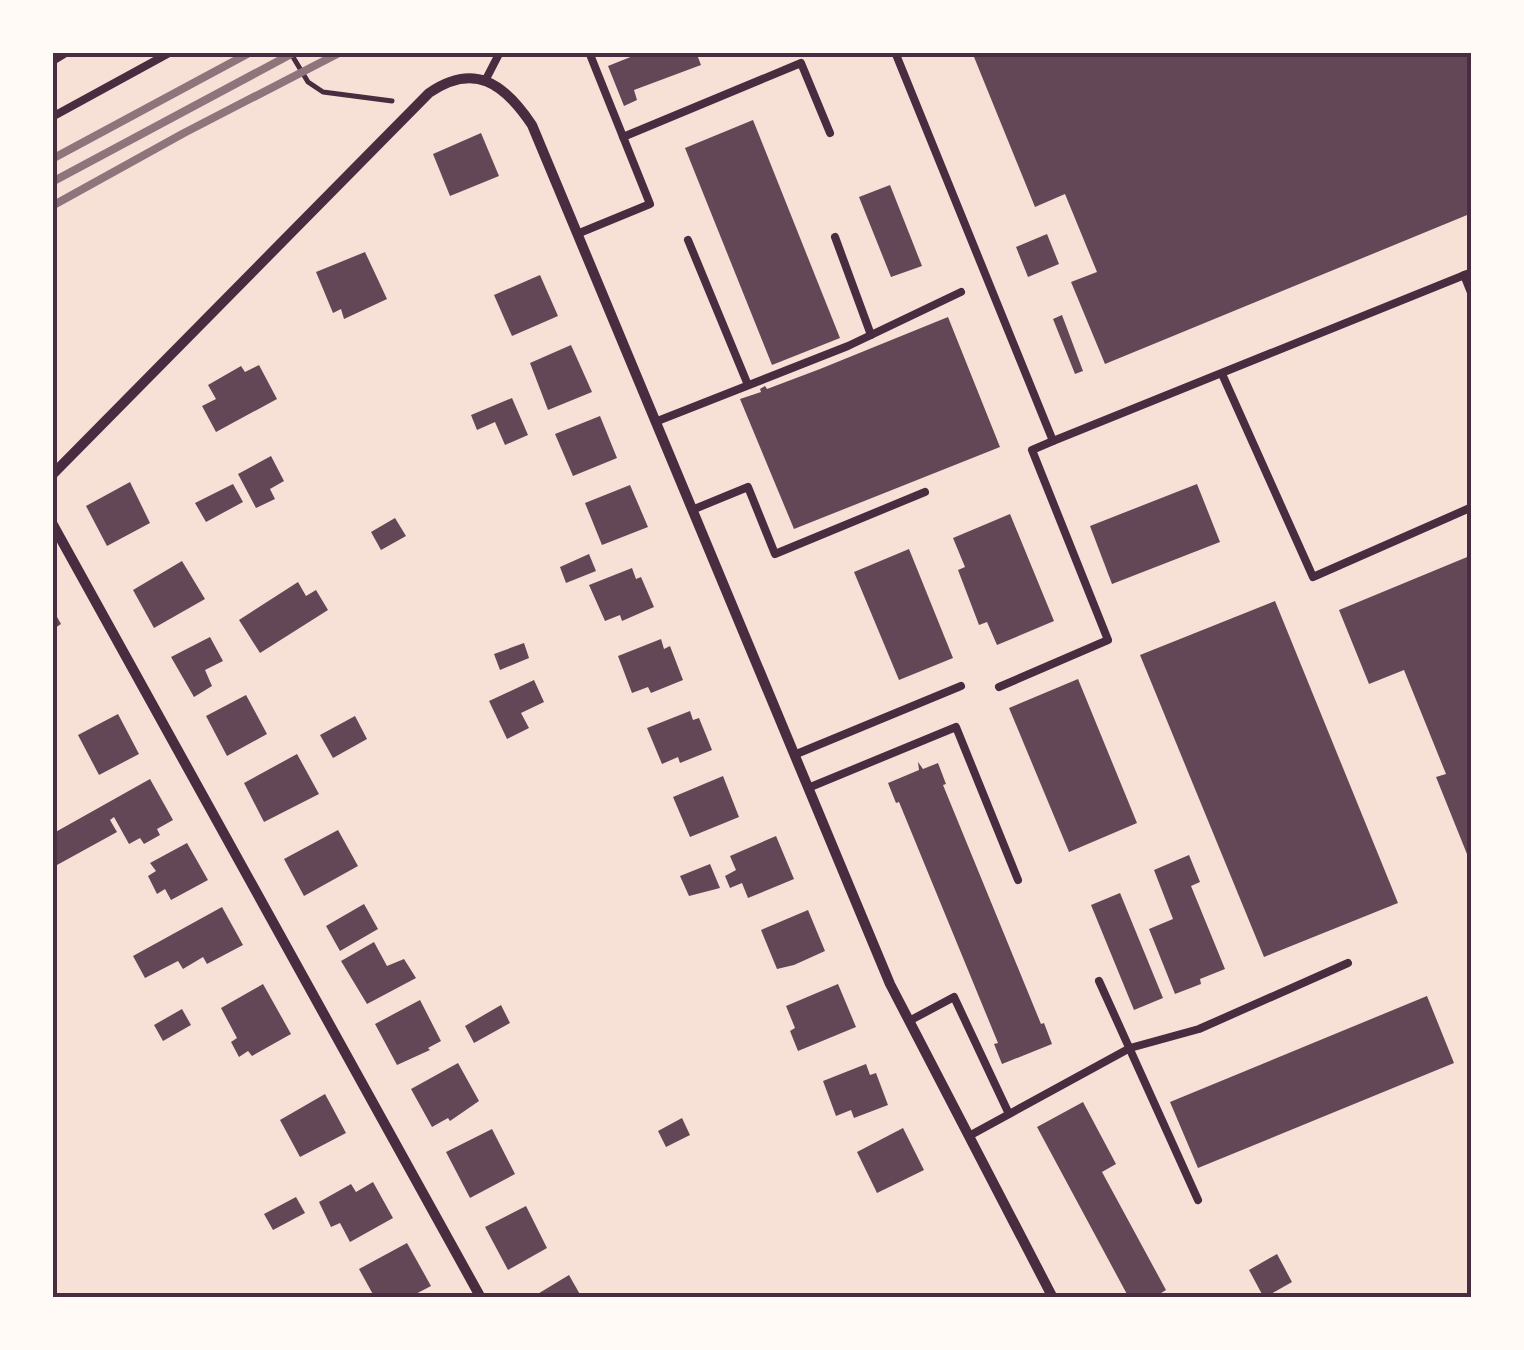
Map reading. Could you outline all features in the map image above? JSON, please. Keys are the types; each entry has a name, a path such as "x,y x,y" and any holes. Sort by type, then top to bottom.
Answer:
{"street":[{"path":"52,475 428,93 462,76 485,81 508,95 532,125 890,984 1053,1298"},
{"path":"52,523 480,1298"}],"lane":[{"path":"52,118 171,52"},
{"path":"485,81 500,52"},
{"path":"577,234 650,204 588,52"},
{"path":"895,52 1053,441"},
{"path":"623,138 801,63 830,133"},
{"path":"835,236 871,335"},
{"path":"688,240 748,385"},
{"path":"998,687 1108,640 1032,450 1468,274 1472,295"},
{"path":"655,422 871,335 961,292"},
{"path":"1222,374 1313,577 1472,507"},
{"path":"692,510 748,487 775,554 925,492"},
{"path":"794,755 962,686"},
{"path":"808,788 956,727 1018,880"},
{"path":"968,1136 1130,1048 1200,1029 1348,964"},
{"path":"1099,981 1198,1200"},
{"path":"908,1020 954,996 1009,1114"}],"path":[{"path":"52,63 70,52"},
{"path":"290,52 308,82 322,92 392,101 412,110"}],"building":[{"path":"643,52 696,52 701,65 634,90 637,100 624,106 608,66"},
{"path":"972,52 1472,52 1472,213 1105,364 1071,282 1097,272 1065,194 1035,207"},
{"path":"753,120 840,338 772,365 685,148"},
{"path":"481,133 499,176 450,196 433,154"},
{"path":"890,185 922,266 891,277 859,197"},
{"path":"1047,234 1059,264 1028,277 1016,247"},
{"path":"365,252 387,299 344,319 341,309 333,313 316,272"},
{"path":"540,275 558,316 512,336 494,295"},
{"path":"1062,315 1083,371 1075,374 1053,319"},
{"path":"948,317 1000,447 794,529 740,399"},
{"path":"571,345 592,392 548,410 530,363"},
{"path":"259,365 277,399 216,432 202,406 216,399 208,385 241,366 245,372"},
{"path":"512,398 528,435 505,445 495,422 477,430 471,415"},
{"path":"600,416 617,458 573,476 555,434"},
{"path":"271,456 284,481 270,489 275,499 256,508 238,474"},
{"path":"130,482 150,523 107,546 86,506"},
{"path":"233,484 243,502 206,522 195,503"},
{"path":"1197,484 1220,542 1112,584 1090,526"},
{"path":"630,485 648,527 602,545 585,503"},
{"path":"1010,514 1054,621 997,645 987,622 979,625 958,570 965,567 953,538"},
{"path":"395,518 406,536 381,550 371,532"},
{"path":"909,549 953,658 899,680 854,572"},
{"path":"589,554 596,571 566,583 560,567"},
{"path":"1472,555 1471,864 1436,777 1446,774 1404,670 1369,684 1339,610"},
{"path":"182,561 205,599 154,628 133,590"},
{"path":"632,568 636,579 641,577 654,607 622,621 620,615 605,621 589,585"},
{"path":"298,582 306,596 316,590 328,610 260,653 239,620"},
{"path":"1275,601 1398,903 1264,957 1140,655"},
{"path":"52,608 61,624 52,630"},
{"path":"210,637 223,661 205,670 212,686 194,697 171,657"},
{"path":"661,639 664,649 670,646 683,680 651,693 648,687 632,693 618,656"},
{"path":"524,643 529,658 500,670 494,654"},
{"path":"1078,679 1137,823 1069,852 1009,708"},
{"path":"534,680 544,702 521,713 529,728 507,739 489,701"},
{"path":"246,695 267,734 227,756 206,716"},
{"path":"690,711 693,720 699,718 712,750 680,763 678,757 662,764 647,728"},
{"path":"118,714 139,754 99,775 78,735"},
{"path":"355,716 367,739 333,758 320,735"},
{"path":"297,754 319,794 264,822 244,783"},
{"path":"918,762 923,769 938,763 946,784 943,785 1052,1044 1002,1064 994,1044 998,1043 888,783 919,770"},
{"path":"723,776 739,817 690,837 673,797"},
{"path":"150,779 173,820 157,829 160,835 144,844 140,838 129,844 114,817 110,820 117,832 57,865 52,857 52,834"},
{"path":"338,830 358,866 304,896 284,859"},
{"path":"776,836 794,879 748,898 742,883 730,888 725,876 736,870 730,856"},
{"path":"187,843 208,880 171,900 165,889 157,894 148,876 156,871 150,863"},
{"path":"1189,855 1200,882 1191,886 1225,969 1175,994 1149,929 1173,919 1154,870"},
{"path":"710,864 720,888 689,896 680,876"},
{"path":"1120,893 1163,998 1134,1010 1091,905"},
{"path":"364,904 378,929 340,951 326,926"},
{"path":"222,907 243,945 207,964 203,957 183,969 178,961 145,978 133,956"},
{"path":"808,910 825,951 777,969 761,930"},
{"path":"374,942 387,966 404,959 416,978 367,1004 341,961"},
{"path":"263,984 291,1034 252,1056 248,1051 239,1057 231,1042 237,1038 221,1008"},
{"path":"838,984 856,1027 798,1051 790,1031 795,1028 786,1006"},
{"path":"1427,996 1454,1063 1198,1168 1170,1102"},
{"path":"420,1000 441,1041 397,1065 375,1024"},
{"path":"501,1005 510,1023 474,1043 465,1026"},
{"path":"182,1009 191,1025 163,1041 154,1025"},
{"path":"458,1063 479,1101 450,1121 448,1118 432,1127 411,1089"},
{"path":"866,1064 870,1075 876,1073 888,1105 854,1118 851,1110 836,1116 823,1081"},
{"path":"325,1094 346,1133 300,1157 280,1120"},
{"path":"1083,1102 1116,1164 1102,1172 1166,1290 1153,1298 1129,1298 1037,1127"},
{"path":"682,1118 690,1135 666,1147 658,1131"},
{"path":"903,1128 924,1170 877,1193 857,1152"},
{"path":"492,1129 515,1174 470,1198 446,1152"},
{"path":"373,1182 393,1218 350,1242 340,1223 331,1227 319,1202 351,1184 356,1192"},
{"path":"296,1197 305,1213 273,1230 264,1214"},
{"path":"526,1206 547,1248 508,1270 485,1227"},
{"path":"407,1243 431,1286 408,1298 375,1298 359,1269"},
{"path":"1277,1254 1292,1282 1264,1298 1249,1270"},
{"path":"569,1275 582,1298 531,1298"}],"railway":[{"path":"52,159 251,52"},
{"path":"52,182 295,52"},
{"path":"52,206 341,52"}]}
